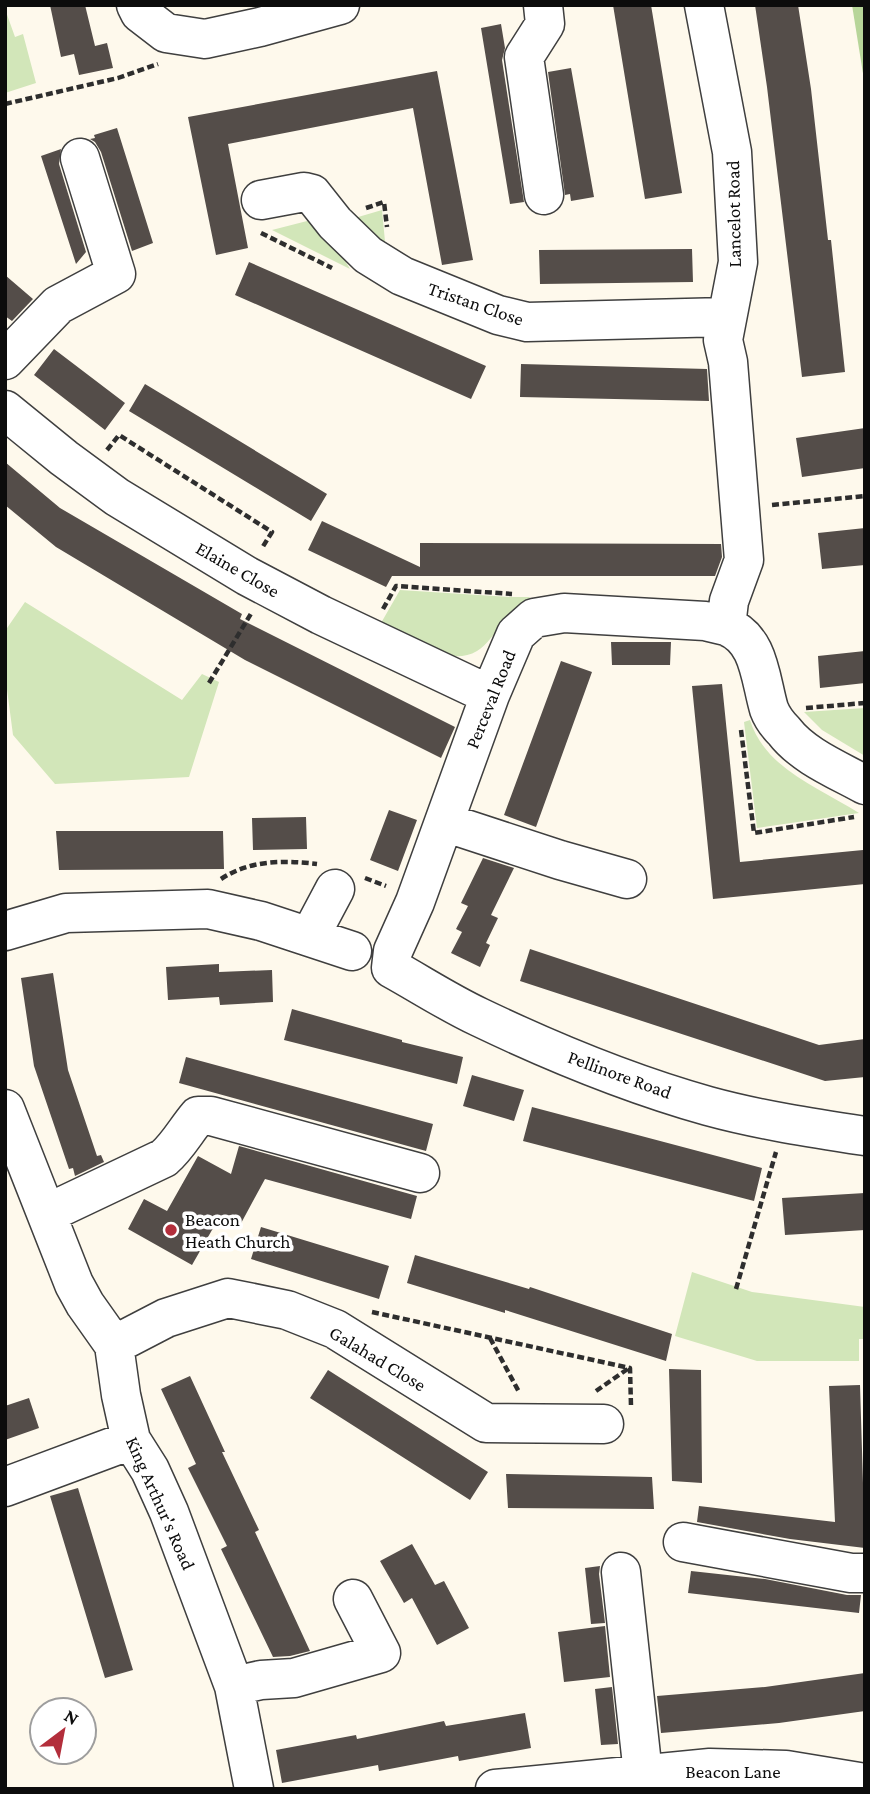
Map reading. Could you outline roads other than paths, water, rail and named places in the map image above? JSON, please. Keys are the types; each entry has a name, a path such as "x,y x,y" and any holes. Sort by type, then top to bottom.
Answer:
{"street":[{"path":"136,5 139,13 166,33 205,39 340,5"},
{"path":"543,5 545,24 524,57 544,195"},
{"name":"Lancelot Road","path":"704,5 732,152 738,262 723,340 728,362 744,560 729,601 726,626"},
{"path":"5,360 58,305 116,274 80,158"},
{"name":"Tristan Close","path":"261,200 304,191 312,194 335,223 368,255 402,276 498,315 527,322 726,317"},
{"name":"Elaine Close","path":"5,410 117,497 257,581 490,695"},
{"name":"Perceval Road","path":"391,968 393,951 415,902 490,695 516,635 534,618 557,615 705,621 726,626"},
{"path":"726,626 737,630 745,638 754,654 770,712 792,741 865,785"},
{"path":"444,822 627,879"},
{"path":"310,936 335,876"},
{"path":"5,931 66,913 208,909 261,921 352,951"},
{"name":"Pellinore Road","path":"391,968 478,1017 644,1085 708,1106 865,1136"},
{"name":"King Arthur's Road","path":"5,1109 74,1284 114,1345 131,1440 150,1470 169,1512 234,1686 254,1789"},
{"path":"48,1213 164,1157 174,1149 182,1134 198,1116 211,1116 420,1173"},
{"name":"Galahad Close","path":"114,1345 166,1318 228,1298 287,1310 335,1329 486,1423 535,1424 617,1416"},
{"path":"5,1487 131,1440"},
{"path":"683,1542 851,1573 865,1573"},
{"path":"621,1572 643,1774"},
{"path":"234,1686 294,1678 381,1653 353,1599"},
{"name":"Beacon Lane","path":"495,1789 710,1768 786,1770 865,1783"}],"place":[{"name":"Beacon Heath Church","path":"171,1230"}]}
